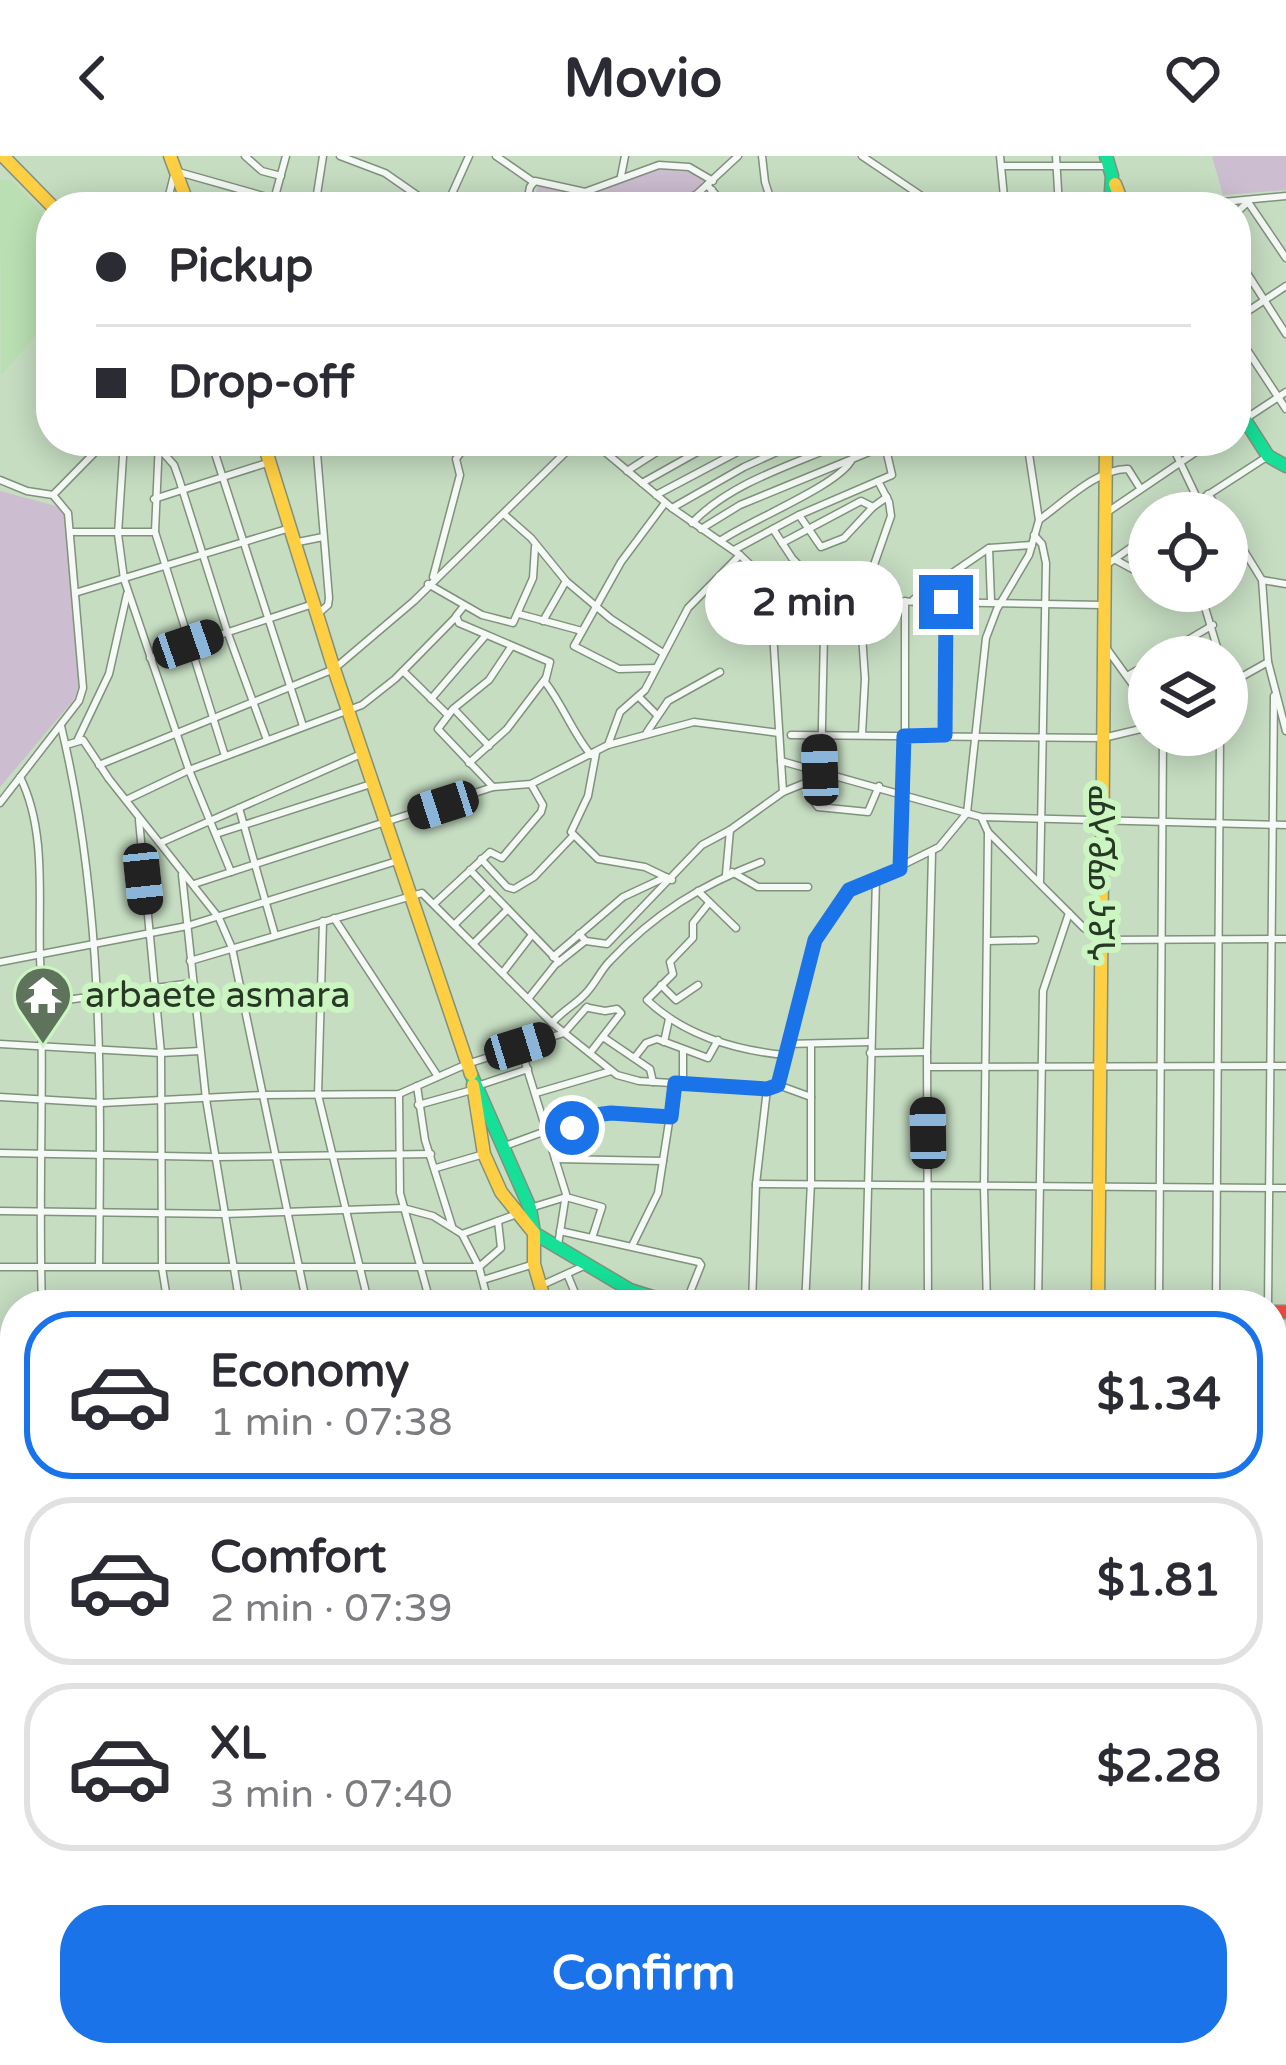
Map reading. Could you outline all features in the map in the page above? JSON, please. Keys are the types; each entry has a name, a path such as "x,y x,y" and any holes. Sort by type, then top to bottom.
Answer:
{"street":[{"path":"170,156 183,192"},
{"path":"245,156 262,171 280,176"},
{"path":"272,192 286,156"},
{"path":"317,192 323,156"},
{"path":"340,156 396,179 414,192"},
{"path":"366,165 373,156"},
{"path":"453,192 469,156"},
{"path":"496,156 532,182 585,192 659,165 689,167"},
{"path":"621,176 625,156"},
{"path":"677,156 716,192"},
{"path":"700,192 738,156"},
{"path":"762,156 770,192"},
{"path":"862,156 916,192"},
{"path":"1000,156 1004,192"},
{"path":"1056,156 1059,192"},
{"path":"2,157 38,192"},
{"path":"1002,166 1109,166"},
{"path":"175,171 239,192"},
{"path":"170,192 175,171"},
{"path":"530,192 532,182"},
{"path":"710,192 711,186"},
{"path":"1251,202 1286,196"},
{"path":"1251,206 1286,258"},
{"path":"1251,280 1286,334"},
{"path":"1251,309 1286,286"},
{"path":"1251,353 1282,395 1286,409"},
{"path":"1251,415 1282,395"},
{"path":"1251,435 1268,456 1286,466"},
{"path":"53,495 91,456"},
{"path":"123,456 118,534 124,579 189,770 231,872"},
{"path":"158,456 154,532 225,756"},
{"path":"167,456 268,740"},
{"path":"216,456 303,726"},
{"path":"268,456 474,1085 534,1233 534,1264 541,1290"},
{"path":"150,658 267,618 329,603 317,456"},
{"path":"430,581 460,475 458,456"},
{"path":"99,765 334,669 382,631 562,456"},
{"path":"610,456 668,506 737,552 824,634"},
{"path":"627,470 650,456"},
{"path":"642,483 690,456"},
{"path":"656,495 730,456"},
{"path":"656,668 619,669 574,646 621,562 668,506 768,456"},
{"path":"692,523 745,485 812,456"},
{"path":"833,456 836,464"},
{"path":"608,745 620,712 639,697 688,608 737,552 799,514 892,475 888,456"},
{"path":"778,1085 815,940 849,890 932,852 954,834 967,814 982,656 1001,601 1032,545 1039,520 1030,456"},
{"name":"ጎደና ማይላም","path":"1098,1290 1103,738 1110,562 1106,456"},
{"path":"1177,456 1194,492"},
{"path":"1105,514 1189,456"},
{"path":"1211,492 1268,456"},
{"path":"700,529 740,505 853,457"},
{"path":"720,541 744,524 823,486 845,472 853,457"},
{"path":"154,499 270,462"},
{"path":"1039,520 1105,474 1125,467 1140,489"},
{"path":"0,479 27,491 53,495 68,513 82,695 0,802"},
{"path":"862,734 865,679 860,605 891,516 878,481"},
{"path":"823,486 829,501"},
{"path":"799,514 818,547 849,533 887,497"},
{"path":"782,543 861,501 874,507"},
{"path":"505,515 566,580 663,653"},
{"path":"77,592 293,527"},
{"path":"772,529 816,583 794,605"},
{"path":"72,532 154,532"},
{"path":"1034,535 1045,552 1046,603 1040,882"},
{"path":"298,542 323,537"},
{"path":"430,581 464,606 513,623 536,565 535,543"},
{"path":"908,601 989,548 1032,545"},
{"path":"989,548 991,602"},
{"path":"1110,562 1128,550"},
{"path":"1248,561 1262,580 1274,697 1270,1290"},
{"path":"1110,562 1128,569"},
{"path":"543,621 566,580"},
{"path":"1262,580 1286,584"},
{"path":"770,584 783,792"},
{"path":"78,740 109,674 128,590"},
{"path":"900,869 908,601"},
{"path":"879,786 870,811 815,805 824,634 860,605 1001,601 1106,605"},
{"path":"945,735 946,602"},
{"path":"126,800 189,770 372,699 464,606"},
{"path":"1208,612 1215,636"},
{"path":"519,614 582,632"},
{"path":"455,618 550,662 545,679 507,729 469,763"},
{"path":"1194,636 1213,625"},
{"path":"431,699 486,635"},
{"path":"493,787 438,729 450,712 489,680 511,646"},
{"path":"1107,649 1127,676"},
{"path":"1248,674 1268,662"},
{"path":"403,671 489,746"},
{"path":"645,735 656,714 680,692 720,672"},
{"path":"545,679 574,733 594,754"},
{"path":"639,697 656,714"},
{"path":"1274,697 1286,731"},
{"path":"194,884 493,787 531,784 608,745 694,722 778,733"},
{"path":"61,726 96,942 102,1103 99,1266"},
{"path":"790,735 1103,738 1128,732"},
{"path":"66,746 83,740 219,918 232,948 304,1290"},
{"path":"160,843 364,753"},
{"path":"594,754 588,796 572,828 573,836 598,859 634,864 669,879"},
{"path":"1159,1290 1162,756"},
{"path":"1216,1290 1220,756"},
{"path":"781,761 981,817 1286,825"},
{"path":"20,777 36,836 44,1003 41,1290"},
{"path":"582,937 607,944 697,849 783,792 814,779"},
{"path":"216,834 374,783"},
{"path":"434,904 492,851 502,858 541,812 543,805 531,784"},
{"path":"239,808 275,935"},
{"path":"139,816 157,988 166,1290"},
{"path":"981,817 988,832 1069,914 1103,940 1286,939"},
{"path":"729,873 730,830"},
{"path":"987,1290 988,832"},
{"path":"481,860 510,889 523,885 573,836"},
{"path":"928,1290 932,852"},
{"path":"0,962 219,918 400,860"},
{"path":"552,1023 651,921 729,873 760,862"},
{"path":"470,869 556,959"},
{"path":"182,871 206,1099 237,1290"},
{"path":"729,873 758,887 808,886"},
{"path":"866,1290 876,878"},
{"path":"455,924 499,879"},
{"path":"529,999 556,959 623,897 669,879"},
{"path":"698,891 736,928"},
{"path":"190,961 422,893 552,1023 611,1071 630,1080 653,1082 767,1089 778,1085 812,1097"},
{"path":"709,903 694,923 693,938 670,962 674,974 647,1000 669,1019 741,1050 784,1055"},
{"path":"474,943 507,910"},
{"path":"641,911 651,921"},
{"path":"1038,1290 1043,991 1069,914"},
{"path":"334,918 438,1076"},
{"path":"323,921 318,1095 365,1290"},
{"path":"503,972 531,936"},
{"path":"988,941 1035,940"},
{"path":"44,1003 192,983"},
{"path":"661,985 676,1000 698,985"},
{"path":"578,1000 587,1007 620,1012 590,1053"},
{"path":"0,1097 102,1103 399,1094 467,1064 564,1033 587,1007"},
{"path":"664,1042 669,1019"},
{"path":"603,1036 650,1069 653,1082"},
{"path":"635,1057 648,1042 664,1042 710,1058 718,1040"},
{"path":"787,1044 870,1042"},
{"path":"0,1044 200,1051"},
{"path":"806,1290 812,1182 811,1044"},
{"path":"520,1046 566,1197 557,1247"},
{"path":"632,1246 658,1193 682,1051"},
{"path":"870,1054 927,1052"},
{"path":"928,1067 1286,1066"},
{"path":"418,1105 528,1069"},
{"path":"536,1093 611,1071"},
{"path":"474,1085 484,1154 500,1192 523,1211"},
{"path":"417,1086 418,1105 452,1226"},
{"path":"752,1290 756,1184 767,1089"},
{"path":"399,1094 397,1155 404,1208 426,1290"},
{"path":"502,1147 546,1131 572,1128 579,1117 594,1114 671,1117"},
{"path":"0,1153 160,1157 431,1154"},
{"path":"436,1168 484,1154"},
{"path":"555,1159 663,1161"},
{"path":"756,1184 1286,1188"},
{"path":"461,1234 566,1197 603,1208 592,1238"},
{"path":"0,1211 223,1214 404,1208 434,1216 461,1234 485,1290"},
{"path":"0,1267 479,1267 501,1248 498,1221"},
{"path":"560,1232 700,1263 688,1290"},
{"path":"534,1233 632,1290"},
{"path":"483,1280 534,1264"},
{"path":"540,1286 587,1265"},
{"path":"568,1276 574,1290"}],"shaded area":[{"path":"1212,156 1286,156 1286,190 1222,192"},
{"path":"664,169 689,171 710,183 696,192 596,192 628,177"},
{"path":"0,180 11,180 36,206 36,336 1,375"},
{"path":"538,185 570,192 536,192"},
{"path":"0,491 67,509 81,691 0,787"}],"traffic: fast":[{"path":"1106,156 1111,192"},
{"path":"1251,429 1268,456 1286,466"},
{"path":"471,1074 530,1208 534,1233 630,1290"}],"traffic: slow":[{"path":"3,156 38,192"},
{"path":"170,156 183,192"},
{"path":"1115,184 1118,192"},
{"path":"268,456 471,1074"},
{"path":"1098,1290 1106,456"},
{"path":"473,1085 484,1154 501,1192 534,1233 534,1264 542,1290"}],"place":[{"name":"arbaete asmara","path":"43,1046"}],"route":[{"path":"572,1128 579,1117 594,1114 671,1117 675,1083 776,1088 815,940 849,890 900,869 904,736 945,735 946,602"}]}
